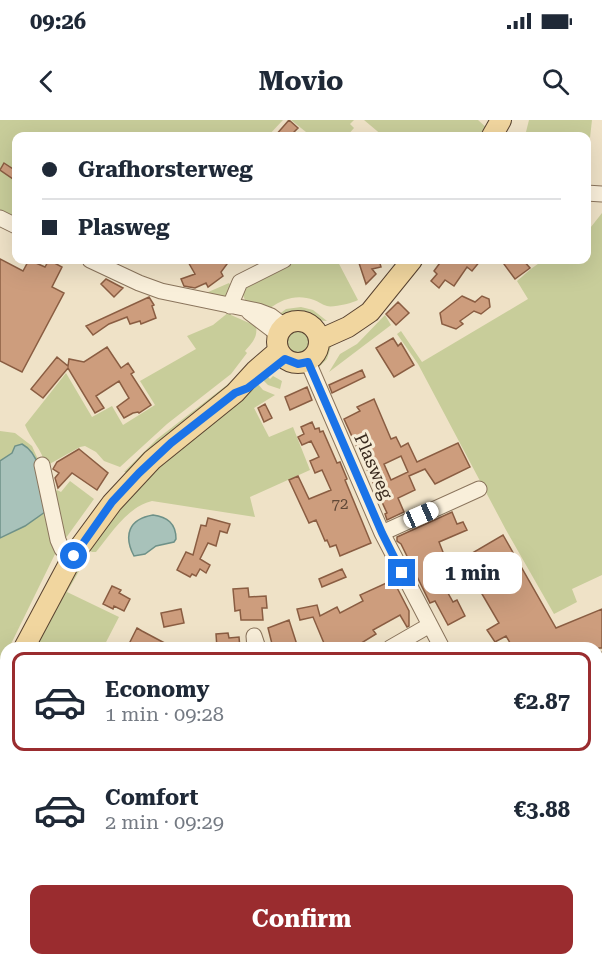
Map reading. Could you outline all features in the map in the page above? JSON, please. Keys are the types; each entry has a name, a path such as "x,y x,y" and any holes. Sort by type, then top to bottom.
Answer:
{"main road":[{"path":"317,334 381,296 409,264"},
{"path":"27,642 74,556 106,511 139,473 171,443 235,393 298,321 307,323 317,334 318,350 308,362 298,364 281,343"}],"street":[{"path":"99,264 161,291 258,311 271,316 281,343"},
{"path":"230,306 240,282 276,264"},
{"name":"Plasweg","path":"308,362 382,533 439,642"},
{"path":"42,465 58,540 62,549 74,556"},
{"path":"382,533 479,489"},
{"path":"400,642 430,625"}],"green space":[{"path":"0,120 283,120 272,132 12,132 12,219 0,213"},
{"path":"291,120 354,120 350,124 354,128 350,132 306,132"},
{"path":"364,120 478,120 488,132 378,132"},
{"path":"529,120 592,120 591,132 526,132"},
{"path":"602,213 602,575 572,589 577,602 554,614 506,530 418,364 397,334 401,331 422,362 528,299 517,281 538,264 591,264 591,227"},
{"path":"284,264 339,264 358,300 330,306 308,298 297,297 286,299 270,308 246,302 241,291 254,279"},
{"path":"229,283 232,287 224,299 206,293"},
{"path":"301,307 313,310 327,321 315,320 304,315 278,315 286,309"},
{"path":"229,312 256,326 254,340 231,374 167,424 120,467 104,461 96,452 85,446 46,466 25,425 66,373 92,417 112,406 123,425 155,405 140,381 196,349 187,336 213,325"},
{"path":"385,315 391,325 329,372 340,354 357,344"},
{"path":"293,329 303,329 310,336 310,346 303,353 293,353 286,346 286,336"},
{"path":"333,340 327,359 318,368 324,348"},
{"path":"253,359 258,363 133,472 124,472 157,439 232,381"},
{"path":"273,376 282,381 280,389 268,385 263,380"},
{"path":"258,384 263,390 275,395 254,408 269,437 293,427 310,470 250,497 255,517 152,501 143,504 128,515 96,552 85,548 115,507 192,433"},
{"path":"0,431 15,433 32,446 40,464 57,550 12,642 0,642 0,538 25,526 14,448 12,453 0,461"},
{"path":"70,481 94,499 63,542 52,496 57,490 61,492"},
{"path":"77,565 82,566 67,592 119,617 106,642 37,642"}],"water":[{"path":"22,444 29,449 38,465 45,512 25,526 0,538 0,461 12,453 15,446"},
{"path":"153,515 170,522 176,533 176,539 174,542 156,546 145,554 134,556 129,541 130,529 138,520"}],"building":[{"path":"289,120 298,128 294,132 278,132"},
{"path":"4,163 12,168 12,178 0,170"},
{"path":"0,259 23,271 27,264 38,264 45,267 47,264 56,264 62,267 52,287 64,293 22,372 0,361"},
{"path":"189,264 227,264 221,272 223,276 208,287 206,283 195,288 184,286 181,279 195,274"},
{"path":"359,264 380,264 381,267 372,269 376,274 366,284"},
{"path":"439,264 478,264 472,271 467,267 454,286 445,280 439,288 431,281 437,274 434,271"},
{"path":"504,264 526,264 530,268 515,279"},
{"path":"106,279 123,288 114,297 101,284"},
{"path":"462,296 475,302 482,296 489,299 490,307 481,314 474,311 460,321 463,324 456,329 442,324 440,313"},
{"path":"149,297 154,305 152,306 156,318 141,324 140,321 130,324 127,317 109,324 93,335 86,326"},
{"path":"398,302 409,313 396,325 386,314"},
{"path":"393,338 398,346 401,343 414,365 394,377 376,348"},
{"path":"107,347 121,368 128,363 134,372 131,374 151,405 139,413 133,413 124,418 117,407 129,398 119,381 96,396 104,408 95,413 68,368 43,398 31,389 57,357 68,366 69,359 84,362"},
{"path":"362,370 365,377 332,393 329,385"},
{"path":"307,387 312,400 290,410 285,397"},
{"path":"374,399 391,439 396,437 401,447 408,443 417,462 458,443 470,467 435,484 425,469 409,476 415,490 398,498 404,512 387,520 385,514 387,513 344,419 360,411 357,407","holes":["401,456 408,472 391,480 384,464"]},
{"path":"265,404 272,418 264,422 258,408"},
{"path":"312,422 315,429 319,428 320,432 323,431 337,463 340,462 371,543 340,556 336,545 330,547 327,540 325,541 316,520 309,523 289,480 298,476 309,499 331,490 322,470 315,473 310,461 319,457 311,441 302,445 298,437 304,434 301,427"},
{"path":"79,449 108,473 97,490 72,473 58,488 55,478 59,473 53,469 57,462"},
{"path":"452,512 457,524 463,522 467,530 439,542 443,552 427,559 434,577 503,535 556,628 602,609 602,642 510,642 506,636 495,642 487,630 499,623 482,594 487,591 474,569 443,584 453,602 457,600 465,616 448,625 435,601 430,603 397,537"},
{"path":"208,518 230,524 227,533 220,531 216,546 208,543 200,559 210,565 206,573 200,569 196,576 192,574 190,577 177,570 186,552 193,555 201,525 206,526"},
{"path":"342,569 346,577 322,587 319,579"},
{"path":"393,580 409,611 409,626 407,627 400,615 373,630 376,634 363,642 323,642 313,617 300,620 297,609 317,605 320,616 337,607 340,613 363,601 360,595"},
{"path":"112,586 121,590 119,593 130,599 124,611 103,604"},
{"path":"248,588 249,597 266,596 267,608 262,608 263,620 241,620 240,610 235,611 233,589"},
{"path":"181,609 184,623 164,627 161,613"},
{"path":"289,620 296,642 272,642 268,628"},
{"path":"137,628 163,642 130,642"},
{"path":"228,633 229,638 239,637 239,642 217,642 216,634"}],"route":[{"path":"74,556 112,502 152,460 235,393 248,388 285,359 298,364 308,362 382,533 402,573"}]}
